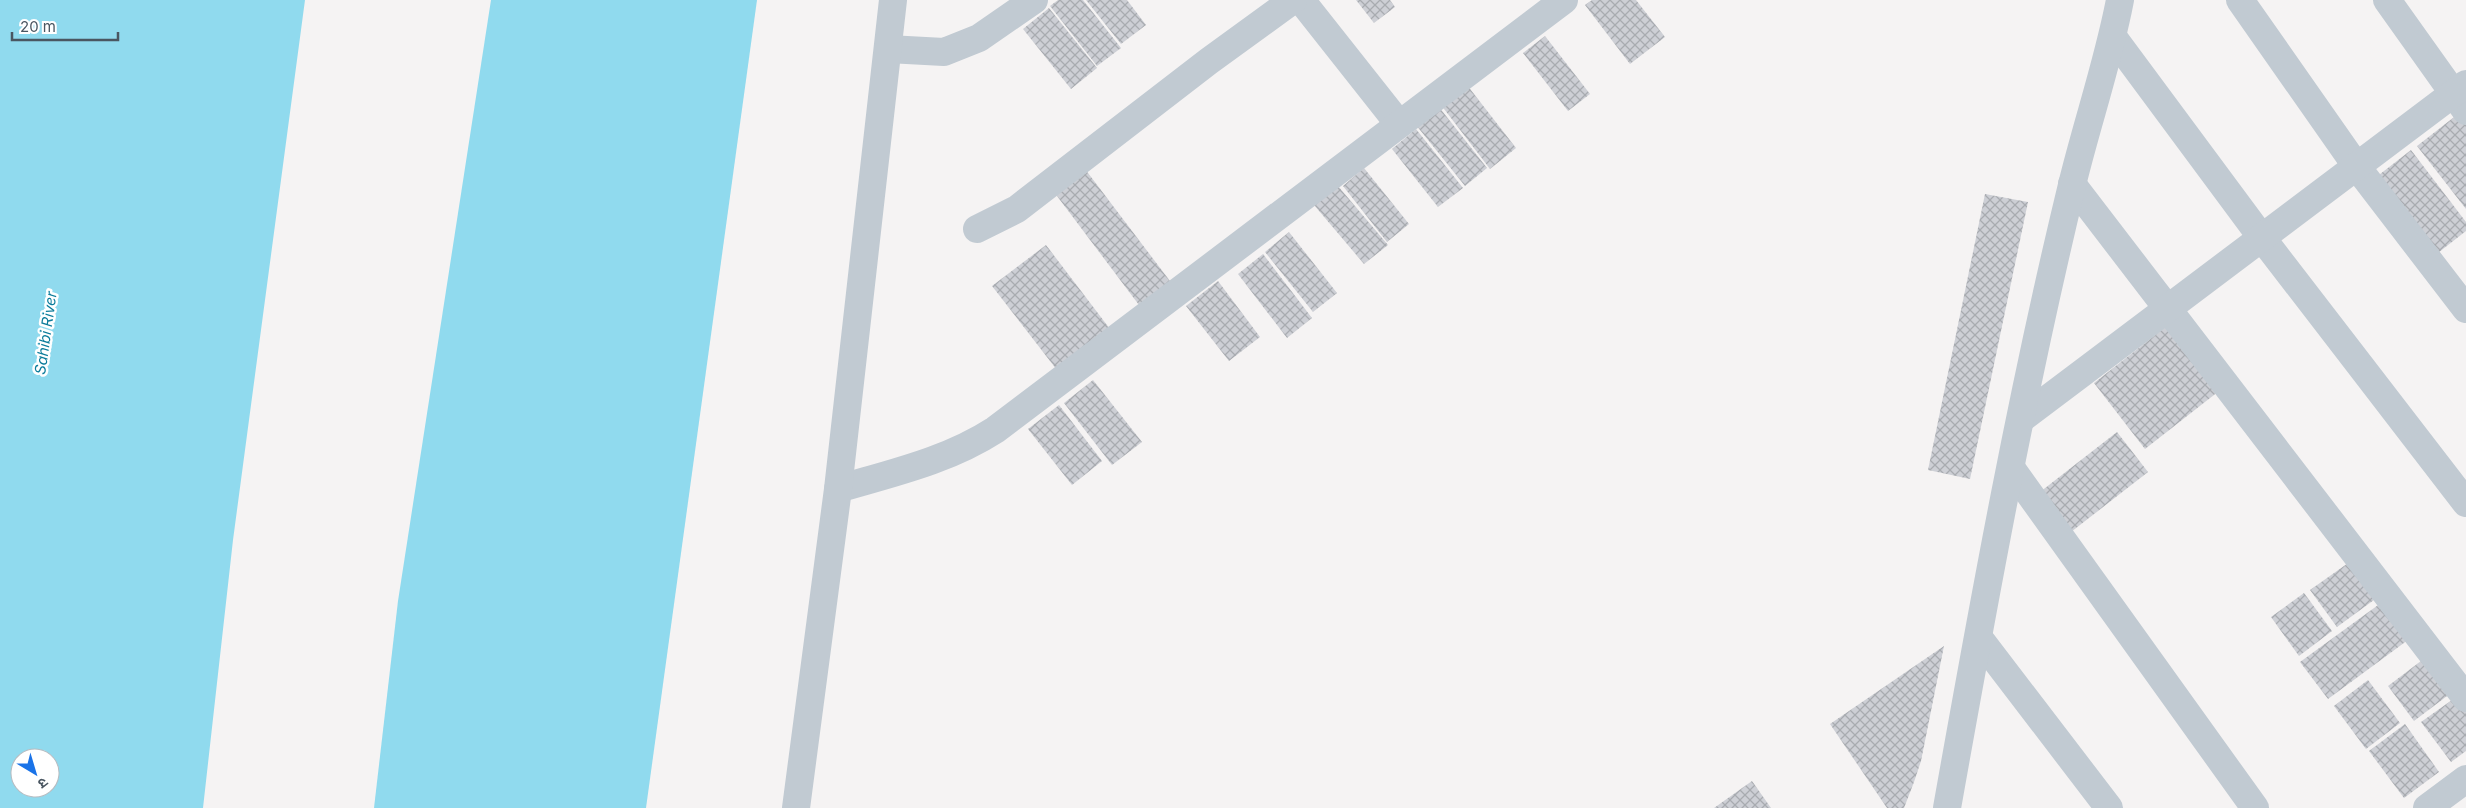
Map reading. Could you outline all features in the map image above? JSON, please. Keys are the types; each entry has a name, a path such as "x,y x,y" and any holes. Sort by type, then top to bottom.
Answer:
{"street":[{"path":"796,808 838,489 893,0"},
{"path":"888,49 944,52 980,38 1034,0"},
{"path":"977,229 1017,209 1209,60 1293,0"},
{"path":"1301,0 1399,124"},
{"path":"838,489 943,458 972,445 1021,411 1564,0"},
{"path":"1947,804 2021,419 2072,184 2113,37 2120,0"},
{"path":"2240,0 2356,167 2466,309"},
{"path":"2021,419 2356,167 2462,97 2387,0"},
{"path":"2113,37 2262,238 2466,503"},
{"path":"2072,184 2466,698"},
{"path":"2012,468 2255,808"},
{"path":"1979,638 2109,808"},
{"path":"2427,808 2466,779"}],"water":[{"name":"Sahibi River","path":"0,0 305,0 233,540 203,808 0,808"},
{"path":"491,0 757,0 646,808 374,808 398,601"}],"building":[{"path":"1058,0 1083,0 1121,48 1097,66 1050,6"},
{"path":"1086,0 1127,0 1146,25 1121,44"},
{"path":"1356,0 1390,0 1395,7 1374,23"},
{"path":"1592,0 1636,0 1665,37 1630,64 1585,5"},
{"path":"1049,8 1097,68 1071,89 1023,29"},
{"path":"1545,36 1590,94 1568,111 1523,53"},
{"path":"1467,85 1516,148 1490,169 1441,105"},
{"path":"1439,107 1487,168 1465,186 1416,125"},
{"path":"2458,114 2466,124 2466,209 2417,146"},
{"path":"1416,129 1463,188 1438,207 1392,149"},
{"path":"2411,150 2466,222 2466,231 2434,256 2375,178"},
{"path":"1364,168 1409,224 1387,242 1343,186"},
{"path":"1085,169 1173,285 1142,309 1054,192"},
{"path":"1338,186 1388,245 1364,264 1314,205"},
{"path":"1985,194 2028,202 1970,479 1928,470"},
{"path":"1289,232 1337,293 1313,312 1265,252"},
{"path":"1046,245 1110,329 1057,370 992,286"},
{"path":"1263,254 1312,318 1287,338 1238,274"},
{"path":"1218,281 1260,337 1229,361 1186,306"},
{"path":"2168,325 2219,391 2145,449 2094,383"},
{"path":"1093,380 1142,442 1112,465 1064,403"},
{"path":"1059,405 1102,461 1072,485 1028,429"},
{"path":"2117,432 2148,472 2071,532 2040,492"},
{"path":"2351,561 2378,597 2337,627 2310,590"},
{"path":"2304,593 2332,631 2299,656 2271,617"},
{"path":"2385,600 2412,637 2328,699 2300,662"},
{"path":"1944,646 1921,761 1914,782 1904,808 1887,808 1830,724"},
{"path":"2425,658 2451,693 2414,721 2388,686"},
{"path":"2368,680 2400,723 2366,749 2334,706"},
{"path":"2459,695 2466,704 2466,751 2451,762 2421,722"},
{"path":"2405,724 2439,772 2404,798 2369,751"},
{"path":"1752,781 1771,808 1714,808"}]}
